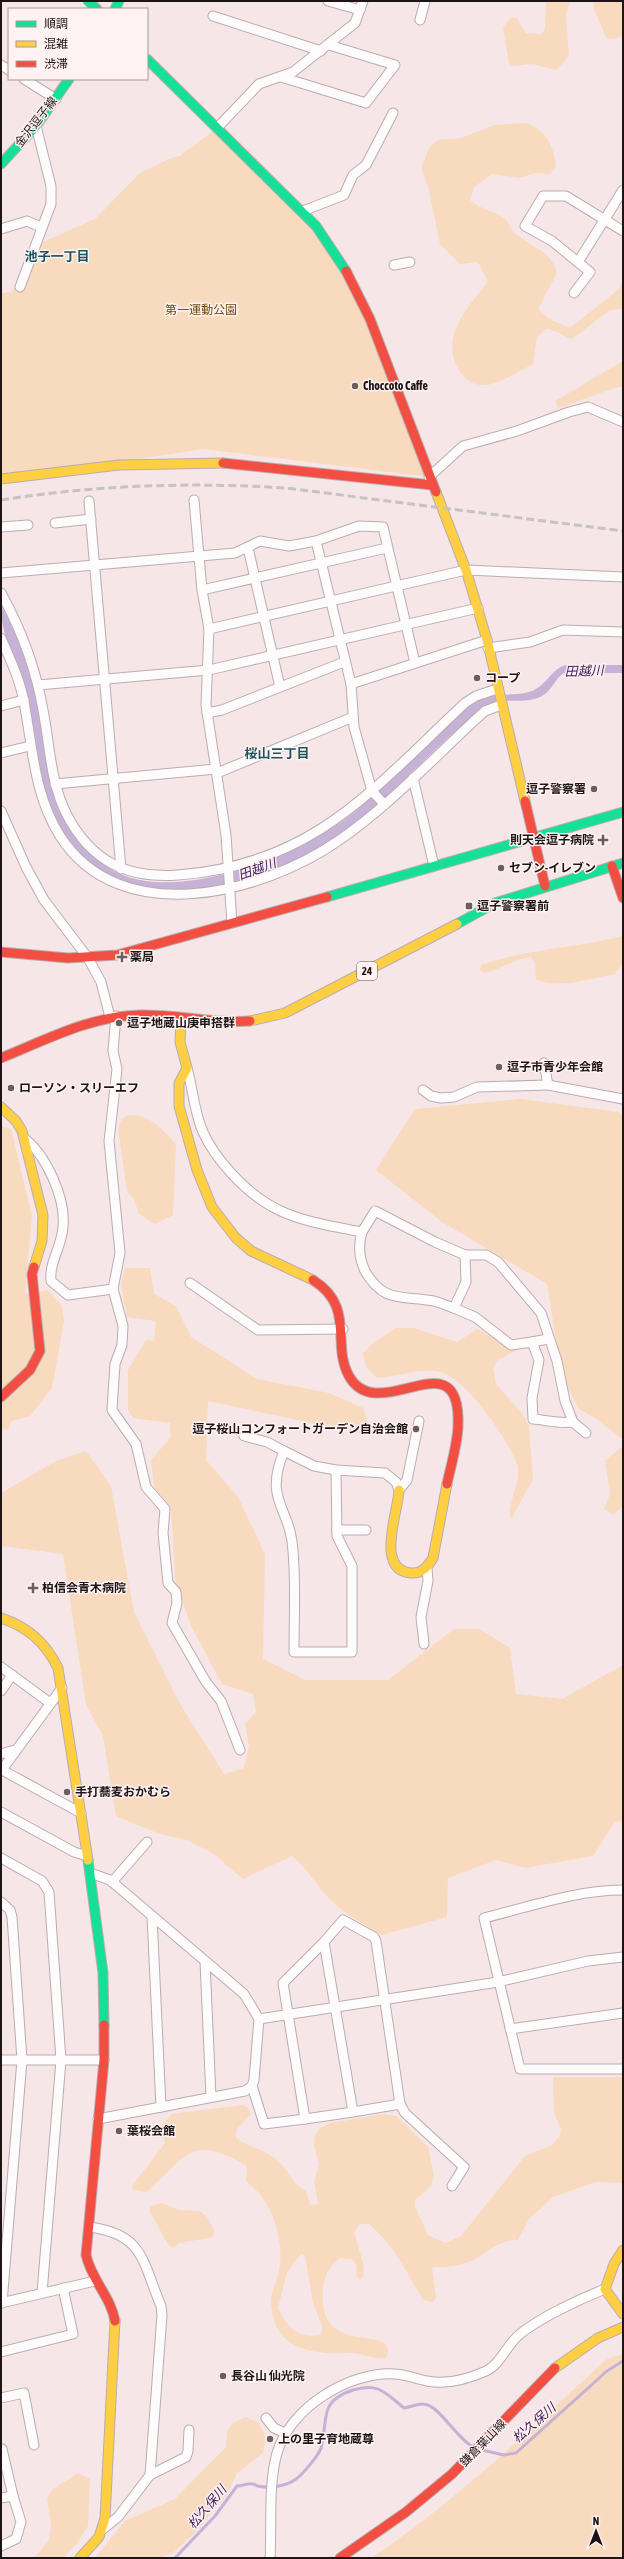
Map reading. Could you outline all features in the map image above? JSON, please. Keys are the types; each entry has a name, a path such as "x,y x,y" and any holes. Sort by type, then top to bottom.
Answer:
{"street":[{"path":"88,1 96,8"},
{"path":"218,128 259,84 293,72 330,45 356,23 362,6 328,1"},
{"path":"420,20 425,1"},
{"path":"213,16 321,51"},
{"path":"281,77 366,103 395,65 330,45"},
{"path":"148,60 303,211 331,245 360,296 466,570 478,608 532,838 545,886"},
{"path":"26,80 56,98"},
{"name":"金沢逗子線","path":"1,164 36,126 67,80"},
{"path":"303,211 344,194 353,175 366,165 393,113"},
{"path":"20,287 41,227 51,204 51,186 36,126"},
{"path":"578,262 623,190"},
{"path":"574,293 590,272 552,241 526,226 543,196 566,196 623,231"},
{"path":"1,229 27,221 41,227"},
{"path":"394,265 410,262"},
{"path":"1,479 54,471 111,466 210,463 288,468 360,479 431,481 463,446 517,431 569,412 588,407 623,422"},
{"path":"194,500 202,590 209,629 207,713 226,835 227,870 232,923"},
{"path":"89,501 121,869"},
{"path":"55,523 90,519"},
{"path":"1,527 28,525"},
{"path":"1,573 235,553 260,541 289,546 316,541 359,526 371,525 383,527 415,663"},
{"path":"316,541 344,662 351,684 354,727 373,792 384,804"},
{"path":"248,548 280,687"},
{"path":"202,590 387,548"},
{"path":"209,629 466,570 623,577"},
{"path":"1,593 17,627 38,685 56,784 67,815 79,833 94,851 107,861 121,869 150,876 168,876 227,870 277,854 333,822 373,792 466,703 476,696 498,690"},
{"path":"38,685 208,670 478,608"},
{"path":"351,684 415,663 487,644 530,642 563,630 623,632"},
{"path":"1,638 24,700 30,746 38,785 52,823 68,847 96,873 110,882 144,893 176,894 229,886 280,873 303,862 336,842 384,804 485,711 501,705"},
{"path":"207,713 344,662"},
{"path":"1,706 24,700"},
{"path":"56,784 113,778 217,771 353,717"},
{"path":"1,753 30,746"},
{"path":"413,778 434,866"},
{"path":"1,811 23,860 44,900 88,958 101,982 113,1017 114,1051 117,1069 109,1141 120,1254 113,1289 123,1326 122,1345 115,1364 112,1410 136,1444 146,1487 165,1509 163,1532 168,1583 176,1592 177,1603 172,1623 206,1682 221,1700 240,1750"},
{"path":"1,952 46,958 88,958 134,952 623,812"},
{"name":"24","path":"1,1058 79,1026 113,1017 141,1015 248,1021 285,1013 331,991 481,909 545,886 623,863"},
{"path":"612,866 623,898"},
{"path":"181,1018 180,1042 192,1086 194,1104 202,1131 219,1160 249,1193 279,1211 300,1219 362,1232"},
{"path":"544,1063 548,1085"},
{"path":"187,1068 178,1081 179,1106 199,1181 216,1215 239,1241 252,1252 317,1282 329,1293 336,1305 343,1329 344,1367 354,1384 362,1390 382,1395 414,1386 438,1383 446,1386 456,1399 459,1415 458,1429 433,1558 426,1568 419,1572 405,1572 393,1563 390,1556 399,1490 396,1482 385,1473 336,1470 314,1466 267,1442 244,1436"},
{"path":"422,1090 430,1096 441,1098 454,1097 477,1087 548,1085 623,1099"},
{"path":"1,1107 16,1121 24,1138 43,1216 42,1241 32,1274 40,1351 30,1370 7,1388 1,1397"},
{"path":"24,1138 36,1147 47,1164 63,1212 64,1228 50,1272 51,1281 68,1295 113,1289"},
{"path":"548,1339 510,1345 475,1317 454,1308 434,1301 395,1298 384,1294 371,1281 360,1256 359,1242 362,1232 375,1211 435,1242 465,1254 486,1255 498,1262 541,1314 548,1339 557,1361 560,1388 573,1422 586,1433"},
{"path":"454,1308 466,1282 465,1254"},
{"path":"190,1283 258,1330 343,1329"},
{"path":"532,1342 538,1360 532,1398 533,1419 550,1420 556,1424 573,1422"},
{"path":"399,1490 407,1480 419,1421"},
{"path":"284,1451 279,1465 276,1491 278,1502 292,1539 294,1652 352,1652 352,1566 339,1542 336,1530 336,1470"},
{"path":"336,1530 366,1530"},
{"path":"424,1644 421,1617 428,1581 426,1568"},
{"path":"1,1618 18,1623 33,1631 44,1643 58,1668 90,1873 103,1973 104,2060 87,2264 110,2304 116,2321 103,2529"},
{"path":"1,1667 50,1703"},
{"path":"1,1690 12,1675"},
{"path":"62,1688 15,1750 2,1770 81,1813"},
{"path":"1,1754 15,1750"},
{"path":"1,1812 74,1852 87,1856"},
{"path":"112,1882 147,1842"},
{"path":"1,1858 42,1881 49,1892 60,2060 42,2293"},
{"path":"90,1873 100,1874 112,1882 244,1994 250,2001 259,2019 252,2086 264,2124 400,2104"},
{"path":"623,1890 601,1891 571,1897 484,1918 498,1982 520,2069 623,2069"},
{"path":"1,1902 10,1910 12,1917 22,2060 2,2303 95,2280"},
{"path":"152,1916 161,2107"},
{"path":"305,2119 283,1983 324,1942 343,1920 374,1937 400,2104 405,2113 464,2167 452,2186"},
{"path":"324,1942 353,2112"},
{"path":"259,2019 498,1982 588,1961 623,1957"},
{"path":"205,1961 211,2097"},
{"path":"510,2029 623,2013"},
{"path":"1,2060 104,2060"},
{"path":"98,2119 245,2091 252,2086"},
{"path":"89,2227 114,2231 133,2243 161,2306 150,2476"},
{"path":"270,2558 273,2489 277,2453 285,2433 320,2398 353,2380 371,2376 396,2374 442,2382 454,2381 487,2371 495,2365 520,2334 605,2289 614,2264 623,2250"},
{"path":"1,2352 73,2334 63,2288"},
{"path":"605,2289 623,2314"},
{"name":"鎌倉葉山線","path":"340,2558 389,2527 446,2479 468,2459 531,2389 559,2363 586,2344 623,2327"},
{"path":"1,2398 24,2393 34,2445"},
{"path":"266,2418 274,2428 285,2433"},
{"path":"80,2558 94,2544 103,2529 118,2517 150,2476 186,2457 188,2451 189,2430"},
{"path":"1,2546 16,2539 20,2531 21,2522 13,2496 2,2447"},
{"path":"1,2498 13,2496"}],"green space":[{"path":"546,1 570,1 566,15 569,56 557,70 532,64 513,66 509,64 503,28 510,18 517,18 526,33 542,34 545,28"},
{"path":"593,1 623,1 623,37 610,39 606,37 594,10"},
{"path":"526,123 539,130 548,140 556,167 550,174 536,173 519,178 492,174 474,187 470,200 478,206 501,216 516,234 551,259 557,273 538,309 549,319 570,328 619,289 623,280 623,309 610,310 572,339 546,329 537,337 533,364 497,382 488,385 480,385 473,383 464,377 456,364 452,351 453,339 457,326 471,303 488,282 478,262 460,264 440,244 428,186 421,168 429,148 438,140 461,138 495,125"},
{"name":"第一運動公園","path":"217,128 303,211 370,319 429,477 203,449 1,480 1,294 12,291 34,246 95,219 140,173 169,159 180,156"},
{"path":"623,361 623,386 558,408 555,401"},
{"path":"623,936 623,964 615,974 575,982 545,982 536,979 535,963 531,957 518,960 490,972 484,973 480,970 481,965 516,955"},
{"path":"521,1099 619,1112 623,1115 623,1440 598,1420 579,1409 562,1377 547,1284 442,1222 376,1170 415,1109"},
{"path":"127,1115 135,1115 149,1120 160,1128 176,1144 173,1215 155,1224 139,1214 134,1199 127,1191 118,1130 120,1122"},
{"path":"1,1126 11,1129 32,1216 25,1294 47,1290 62,1306 64,1321 52,1388 30,1416 12,1421 8,1430 1,1429"},
{"path":"125,1268 150,1268 154,1294 176,1306 191,1337 257,1379 329,1393 363,1408 373,1436 208,1401 206,1460 238,1497 265,1554 263,1659 305,1680 388,1680 454,1629 480,1629 510,1648 516,1694 562,1699 623,1665 623,1821 615,1822 593,1856 525,1868 496,1860 448,1878 447,1917 382,1935 336,1905 324,1893 302,1865 292,1856 243,1879 214,1854 187,1840 160,1834 116,1816 103,1736 86,1705 63,1554 1,1546 1,1493 56,1461 86,1451 111,1486 134,1612 180,1704 224,1774 244,1768 249,1746 245,1724 256,1712 253,1694 222,1684 191,1626 175,1579 171,1507 154,1487 151,1460 171,1437 170,1423 133,1418 128,1410 128,1370 146,1340 154,1341 156,1321 127,1317 121,1285"},
{"path":"395,1328 414,1328 457,1342 477,1329 517,1350 498,1360 493,1368 496,1384 522,1413 529,1426 533,1479 511,1520 511,1506 518,1471 517,1464 496,1426 473,1397 450,1376 440,1372 417,1371 377,1378 366,1367 363,1353 373,1343"},
{"path":"623,1446 623,1506 613,1515 604,1509 610,1494 605,1461"},
{"path":"553,2077 623,2077 623,2183 596,2182 553,2197 529,2219 518,2240 511,2240 499,2244 466,2263 452,2266 432,2267 436,2298 432,2302 423,2300 393,2250 378,2232 369,2224 360,2224 354,2232 364,2266 363,2277 360,2279 357,2277 356,2264 352,2259 340,2258 329,2269 326,2276 322,2294 324,2311 332,2326 339,2331 345,2334 381,2341 386,2344 388,2351 386,2358 376,2358 352,2353 333,2353 307,2350 285,2339 278,2329 273,2317 271,2301 279,2271 280,2247 278,2234 263,2199 246,2181 247,2166 228,2156 214,2151 202,2150 191,2153 182,2159 147,2192 133,2190 132,2186 165,2143 164,2138 158,2132 160,2126 172,2114 243,2105 248,2107 251,2114 236,2130 236,2138 275,2159 298,2185 306,2191 310,2205 318,2204 314,2181 319,2165 314,2145 315,2135 320,2128 331,2123 383,2114 396,2116 428,2147 434,2176 431,2186 415,2200 415,2206 428,2235 446,2243 461,2236 525,2156 552,2145 559,2137 561,2130 554,2112","holes":["301,2254 305,2256 313,2303 323,2328 320,2335 305,2335 294,2330 285,2321 278,2308 287,2272"]},
{"path":"162,2203 179,2210 200,2211 207,2217 214,2230 213,2237 180,2243 174,2247 169,2246 149,2210 151,2206"},
{"path":"623,2354 623,2558 371,2558 433,2513 493,2463 607,2359"},
{"path":"246,2417 259,2423 266,2438 263,2453 237,2473 228,2493 194,2534 173,2553 159,2558 95,2558 125,2521 175,2499 226,2447 227,2432 233,2423"},
{"path":"78,2473 90,2479 88,2526 77,2543 63,2558 34,2558 49,2540 51,2526 47,2498 53,2489"}],"water":[{"name":"田越川","path":"1,605 22,650 31,675 40,713 50,783 59,810 75,836 98,860 114,871 140,880 170,882 202,879 236,871 269,860 299,846 327,831 349,816 382,787 445,726 478,699 532,691 542,685 556,670 566,665 623,665 623,673 564,673 544,695 540,697 526,700 493,703 486,706 450,736 381,802 344,832 314,851 279,868 241,881 202,888 163,890 127,883 94,867 67,840 60,830 50,808 43,785 18,673 5,635 2,622"}],"waterway":[{"name":"松久保川","path":"482,2450 504,2455 516,2453 607,2371 623,2361"},
{"name":"松久保川","path":"175,2558 215,2516 237,2486 250,2484 262,2487 278,2486 299,2477 320,2451 326,2413 329,2406 334,2400 353,2390 369,2387 376,2388 381,2390 404,2408 421,2404 429,2406 442,2416 468,2444 475,2448"}],"railway":[{"path":"1,500 72,491 143,486 250,486 286,488 623,531"}],"traffic: fast":[{"path":"88,1 96,8"},
{"path":"116,8 119,1"},
{"path":"148,60 316,226 346,271"},
{"path":"1,164 36,126 68,80"},
{"path":"327,897 623,812"},
{"path":"457,924 495,903 623,863"},
{"path":"88,1860 103,1973 104,2025"}],"traffic: slow":[{"path":"1,479 119,465 223,463"},
{"path":"436,492 466,570 487,640 525,801"},
{"path":"250,1021 285,1013 457,924"},
{"path":"181,1018 180,1042 187,1068 179,1083 179,1106 197,1170 212,1207 236,1238 251,1251 313,1280"},
{"path":"1,1107 16,1121 22,1131 43,1215 42,1241 34,1267"},
{"path":"399,1490 391,1539 391,1551 394,1562 400,1570 415,1573 424,1569 433,1558 447,1484"},
{"path":"1,1618 19,1626 35,1637 47,1650 58,1668 88,1860"},
{"path":"623,2250 614,2264 605,2289 623,2314"},
{"path":"80,2558 99,2537 105,2518 115,2321"},
{"path":"555,2368 598,2338 623,2327"}],"traffic: jam":[{"path":"346,271 370,319 436,492"},
{"path":"223,463 432,485"},
{"path":"525,801 545,886"},
{"path":"612,866 623,898"},
{"path":"1,952 68,958 117,955 327,897"},
{"path":"1,1058 86,1024 122,1016 154,1015 236,1022 250,1021"},
{"path":"1,1397 30,1370 40,1351 32,1274 34,1267"},
{"path":"313,1280 326,1291 334,1302 339,1314 344,1364 349,1376 362,1390 379,1393 433,1384 447,1387 456,1400 458,1427 447,1484"},
{"path":"104,2025 104,2060 86,2255 92,2272 113,2312 115,2321"},
{"path":"340,2558 406,2512 452,2474 555,2368"}],"place":[{"name":"Choccoto Caffe","path":"355,386"},
{"name":"コープ","path":"477,678"},
{"name":"逗子警察署","path":"594,789"},
{"name":"則天会逗子病院","path":"603,840"},
{"name":"セブン-イレブン","path":"501,868"},
{"name":"逗子警察署前","path":"469,906"},
{"name":"薬局","path":"122,957"},
{"name":"逗子地蔵山庚申搭群","path":"119,1023"},
{"name":"逗子市青少年会館","path":"499,1067"},
{"name":"ローソン・スリーエフ","path":"11,1088"},
{"name":"逗子桜山コンフォートガーデン自治会館","path":"416,1429"},
{"name":"柏信会青木病院","path":"33,1588"},
{"name":"手打蕎麦おかむら","path":"67,1792"},
{"name":"葉桜会館","path":"119,2131"},
{"name":"長谷山 仙光院","path":"223,2376"},
{"name":"上の里子育地蔵尊","path":"270,2439"}],"district":[{"name":"池子一丁目","path":"57,256"},
{"name":"桜山三丁目","path":"277,753"}]}
